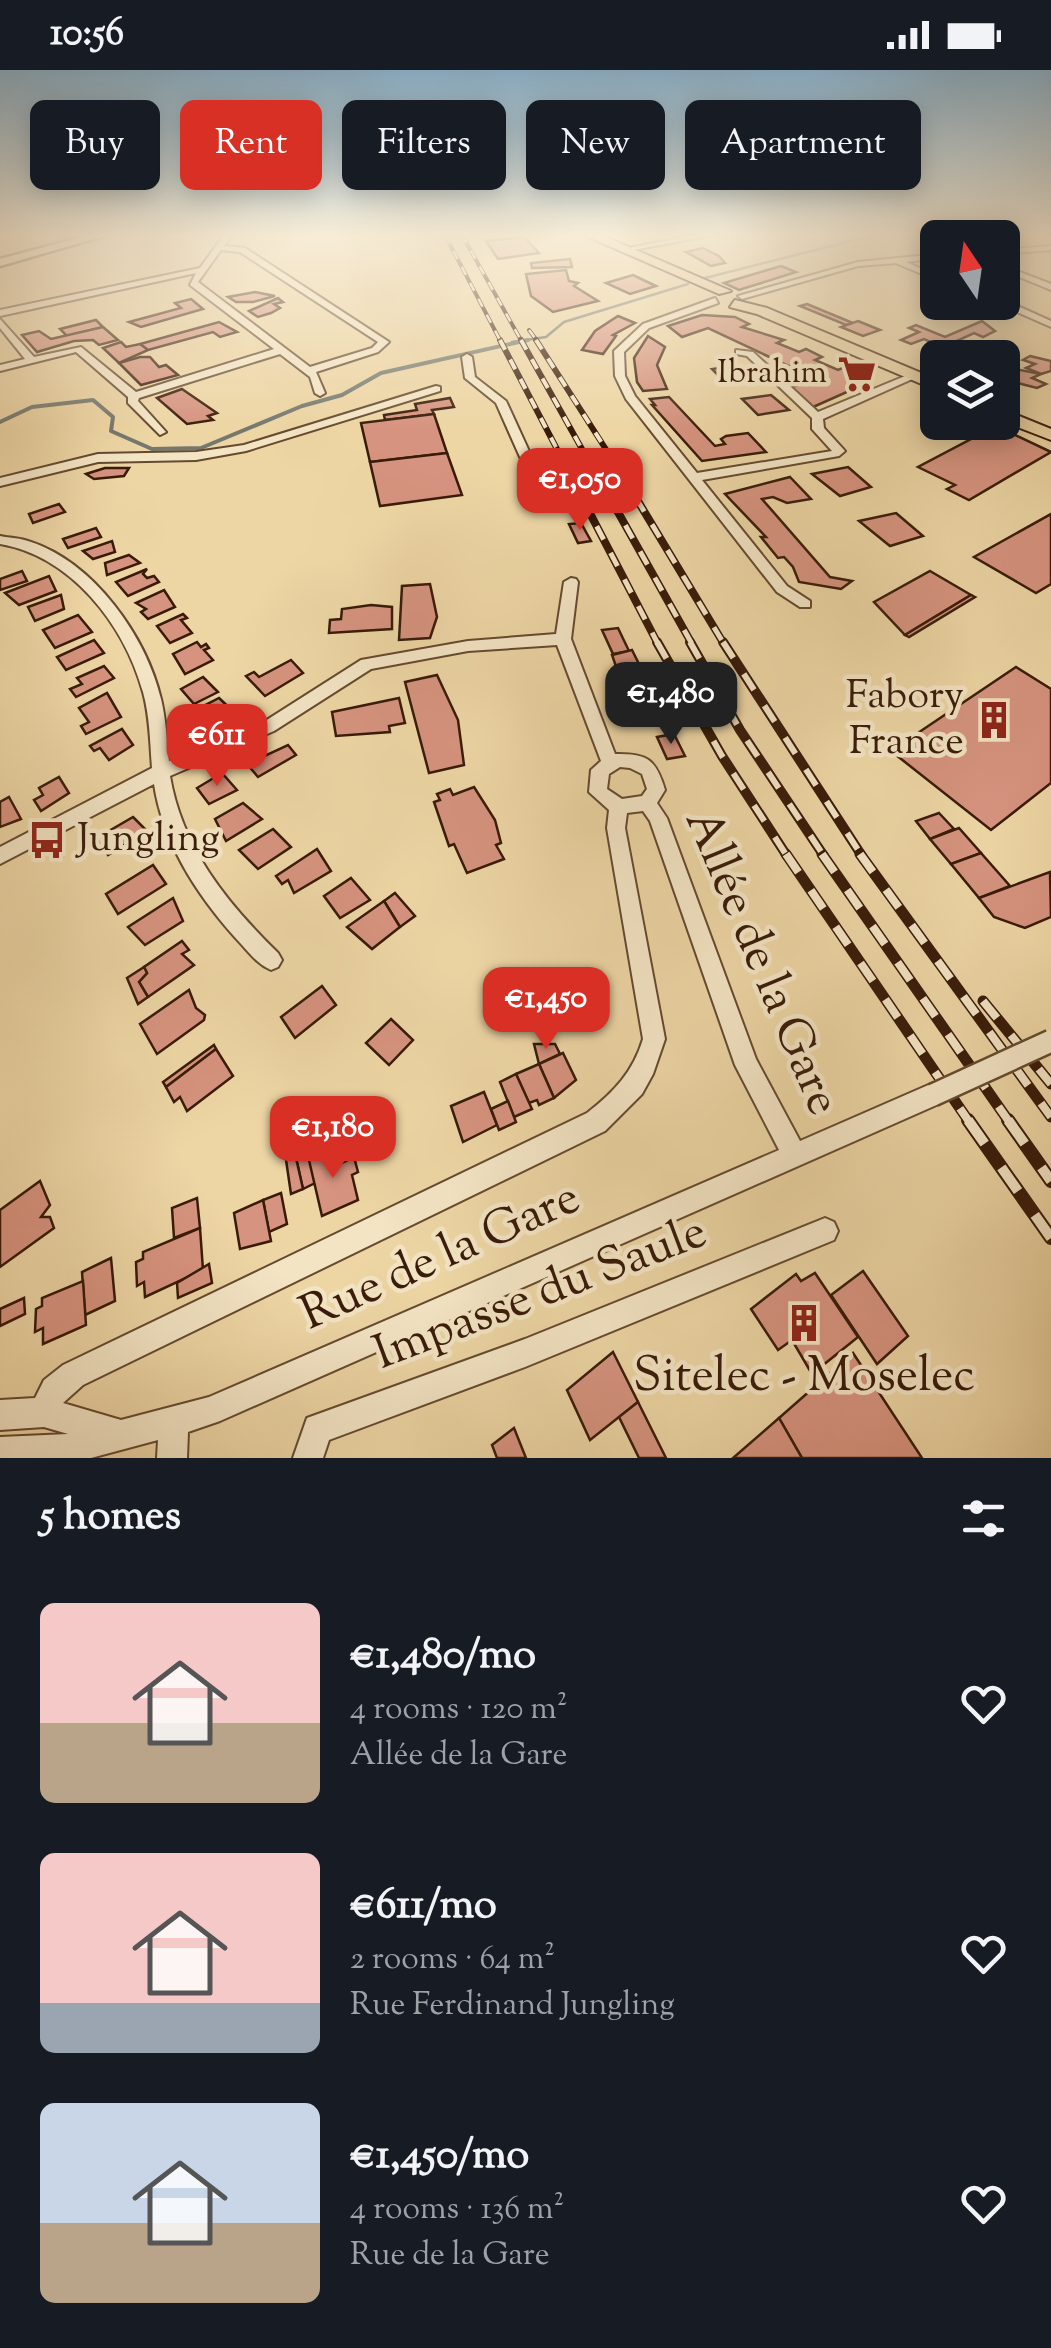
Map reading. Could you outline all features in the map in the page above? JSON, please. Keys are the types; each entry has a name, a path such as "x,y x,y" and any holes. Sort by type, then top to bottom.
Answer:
{"main road":[{"path":"736,300 920,378"},
{"path":"1020,422 1051,435"}],"street":[{"path":"0,313 62,300"},
{"path":"211,300 315,376 320,393"},
{"path":"308,370 375,350 384,342 319,300"},
{"path":"699,300 635,332 619,351 620,376 630,396 782,589 806,604"},
{"path":"744,302 751,300"},
{"path":"1020,310 1051,324"},
{"path":"0,322 32,360"},
{"path":"134,396 282,350"},
{"path":"694,478 839,451 818,428 817,417 750,354 739,352"},
{"path":"0,368 46,356 82,354 134,396"},
{"path":"467,357 470,378 501,401 538,484"},
{"path":"817,417 914,376"},
{"path":"0,482 98,458 196,456 246,448 436,389"},
{"path":"134,396 132,401 160,432"},
{"path":"0,540 62,565 118,619 138,654 152,695 159,774 172,824 218,904 271,960"},
{"path":"571,582 563,639 610,762"},
{"path":"0,856 159,774 268,727 374,662 468,646 563,639"},
{"path":"634,761 650,770 656,790 647,804 620,807 603,798 596,784 600,770 610,762 634,761"},
{"name":"Allée de la Gare","path":"647,804 658,818 747,1065 795,1156"},
{"name":"Rue de la Gare","path":"44,1412 54,1390 73,1375 596,1122 629,1097 646,1069 654,1039 616,828 620,807"},
{"name":"Rue de la Gare","path":"0,1452 66,1450 210,1411 1051,1041"},
{"name":"Impasse du Saule","path":"308,1458 318,1429 524,1353 825,1231"},
{"name":"Rue de la Gare","path":"0,1414 44,1412 120,1434"},
{"path":"172,1458 174,1421"}],"building":[{"path":"192,300 203,309 141,327 129,322 181,308 175,303"},
{"path":"274,300 283,302 274,304 280,308 258,317 249,311"},
{"path":"536,300 598,301 553,312"},
{"path":"807,304 853,323 846,325 800,306"},
{"path":"702,315 735,317 749,324 742,327 784,340 777,343 799,352 806,349 822,357 815,360 838,370 845,367 862,375 855,378 867,383 811,408 789,388 816,379 708,328 682,337 668,326"},
{"path":"618,316 635,323 613,335 616,336 603,354 582,350 595,331"},
{"path":"96,320 103,327 67,336 60,329"},
{"path":"858,321 880,330 863,336 841,327"},
{"path":"982,321 995,331 983,337 974,333 959,340 924,339 911,344 901,340 919,332 909,328 916,325 945,337"},
{"path":"219,322 237,332 220,337 213,332 148,350 140,344"},
{"path":"103,327 118,340 99,345 93,340 74,341 37,352 22,335 39,331 51,339"},
{"path":"648,336 665,347 657,365 667,389 643,391 637,382 634,358"},
{"path":"121,342 126,347 140,344 148,350 119,363 103,348"},
{"path":"1030,356 1051,361 1051,371 1041,374 1026,368 1035,364 1023,360"},
{"path":"150,357 159,367 166,365 178,375 141,385 119,363"},
{"path":"739,365 756,379 726,383 712,369"},
{"path":"1020,370 1041,374 1032,378 1046,384 1037,388 1020,384"},
{"path":"182,389 217,413 208,416 213,420 187,424 157,398"},
{"path":"771,395 789,410 758,415 742,399"},
{"path":"669,397 715,446 725,444 721,439 726,436 748,433 766,452 702,461 650,399"},
{"path":"450,398 454,407 432,410 434,414 385,420 384,415 417,410 415,404"},
{"path":"434,414 447,453 370,462 361,423"},
{"path":"1020,437 1051,452 969,500 947,489 955,485 918,467 969,440"},
{"path":"447,453 462,495 380,506 370,462"},
{"path":"848,467 871,487 840,496 812,474"},
{"path":"105,468 129,468 124,476 94,479 86,474"},
{"path":"790,477 811,499 787,503 773,497 762,499 830,577 852,581 841,589 799,582 793,567 784,557 778,558 761,537 766,537 725,494"},
{"path":"59,504 65,512 33,523 29,514"},
{"path":"896,513 923,536 890,546 859,521"},
{"path":"1051,514 1051,584 1036,593 974,557"},
{"path":"581,523 591,541 578,543 569,524"},
{"path":"96,528 101,537 68,548 63,539"},
{"path":"112,541 115,552 93,559 83,551"},
{"path":"129,555 140,563 107,575 105,563"},
{"path":"147,569 143,574 147,578 154,576 159,582 128,596 116,582"},
{"path":"22,571 27,581 0,590 0,579"},
{"path":"930,571 971,595 905,635 874,602"},
{"path":"49,576 56,591 19,605 5,593"},
{"path":"430,584 437,617 430,638 399,640 402,586"},
{"path":"164,590 175,607 148,619 141,612 146,609 136,603"},
{"path":"61,595 64,609 35,621 28,607"},
{"path":"971,595 975,597 909,637 905,635"},
{"path":"392,607 392,629 329,633 330,620 341,619 342,609"},
{"path":"183,614 187,618 181,620 192,633 170,643 157,626"},
{"path":"78,615 92,632 55,648 43,630"},
{"path":"618,628 629,651 613,654 602,630"},
{"path":"94,640 104,653 66,670 57,657"},
{"path":"197,642 201,647 206,644 209,648 204,650 213,660 185,674 173,654"},
{"path":"632,650 653,692 629,696 622,681 615,683 612,676 619,675 612,655"},
{"path":"291,660 303,673 265,696 246,676 254,672 259,677"},
{"path":"104,666 114,678 76,697 70,689 82,684 77,678"},
{"name":"Fabory France","path":"1016,667 1051,689 1051,783 991,830 891,751"},
{"path":"437,675 458,720 464,765 429,773 405,682"},
{"path":"203,677 218,692 194,704 181,689"},
{"path":"653,692 666,718 641,723 629,696"},
{"path":"107,693 121,717 86,734 81,726 89,722 79,708"},
{"path":"219,698 238,716 202,736 184,716"},
{"path":"399,698 405,723 389,726 390,732 336,736 332,712"},
{"path":"122,729 133,745 109,760 100,748 94,751 90,746"},
{"path":"674,734 685,756 667,759 657,737"},
{"path":"288,745 296,755 258,777 247,764"},
{"path":"222,773 237,790 209,804 197,788"},
{"path":"59,777 69,793 41,811 34,800 43,795 39,788"},
{"path":"474,787 495,820 501,843 496,845 504,859 467,873 454,844 449,846 434,802 440,800 437,794 450,789 453,795"},
{"path":"9,797 21,819 0,827 0,802"},
{"path":"243,803 262,819 226,841 215,819"},
{"path":"939,813 954,829 930,839 916,821"},
{"path":"133,817 147,831 108,855 97,838"},
{"path":"959,828 981,853 951,864 930,839"},
{"path":"273,829 291,847 258,869 239,850"},
{"path":"317,849 331,871 294,893 288,880 282,884 276,876"},
{"path":"981,853 1010,886 979,898 951,864"},
{"path":"153,865 166,884 118,914 106,894"},
{"path":"1050,872 1051,917 1025,928 994,917 979,898"},
{"path":"351,878 370,900 340,918 324,896"},
{"path":"395,893 415,916 400,927 384,901"},
{"path":"173,898 183,921 145,945 128,927"},
{"path":"384,901 400,927 372,949 347,927"},
{"path":"182,941 189,950 182,954 194,965 148,997 139,982 147,973 144,967"},
{"path":"144,967 147,973 139,982 148,997 138,1004 127,978"},
{"path":"575,978 582,1021 560,1024 554,981"},
{"path":"322,986 336,1005 295,1038 281,1017"},
{"path":"189,990 196,1008 205,1015 204,1020 157,1054 140,1024"},
{"path":"391,1019 413,1040 389,1065 366,1043"},
{"path":"534,1044 555,1044 560,1054 539,1064"},
{"path":"214,1045 216,1049 166,1087 163,1082"},
{"path":"216,1049 233,1076 187,1111 180,1097 174,1102 166,1087"},
{"path":"563,1053 576,1080 554,1098 539,1064"},
{"path":"539,1064 554,1098 539,1105 537,1100 529,1103 516,1074"},
{"path":"516,1074 532,1109 514,1117 500,1082"},
{"path":"484,1092 497,1125 463,1142 451,1106"},
{"path":"508,1101 516,1122 499,1130 491,1109"},
{"path":"308,1143 315,1183 303,1189 294,1149"},
{"path":"328,1146 334,1167 354,1157 358,1172 352,1175 358,1200 322,1216 308,1156"},
{"path":"294,1149 303,1189 291,1194 285,1153"},
{"path":"40,1181 50,1205 41,1217 50,1217 54,1228 0,1267 0,1210"},
{"path":"281,1193 287,1224 269,1232 263,1200"},
{"path":"197,1198 200,1228 174,1238 172,1208"},
{"path":"263,1200 271,1241 240,1249 234,1213"},
{"path":"200,1228 203,1270 145,1297 144,1282 137,1286 136,1262 143,1259 143,1252"},
{"path":"111,1258 115,1301 85,1315 82,1272"},
{"path":"209,1264 212,1283 178,1298 177,1283"},
{"path":"863,1271 908,1336 877,1364 831,1295"},
{"name":"Sitelec - Moselec","path":"815,1273 858,1337 812,1374 792,1340 778,1350 751,1309 796,1274 801,1281"},
{"path":"83,1281 86,1325 43,1344 43,1328 35,1332 36,1309 42,1306 42,1298"},
{"path":"24,1298 25,1314 0,1326 0,1309"},
{"path":"613,1352 638,1402 590,1440 567,1390"},
{"path":"853,1353 922,1458 802,1458 779,1418"},
{"path":"638,1402 666,1458 639,1458 619,1417"},
{"path":"779,1418 802,1458 733,1458"},
{"path":"514,1428 526,1458 497,1458 492,1445"}],"waterway":[{"path":"512,342 546,337 564,322 637,300"},
{"path":"0,422 32,407 93,400 113,417 111,431 152,449 201,448 302,406 342,395 381,373 528,340"}],"railway":[{"path":"479,300 501,342"},
{"path":"498,300 522,342"},
{"path":"529,330 538,342"},
{"path":"500,340 571,476"},
{"path":"521,340 597,476"},
{"path":"536,340 623,476"},
{"path":"569,473 658,644"},
{"path":"596,473 692,644"},
{"path":"621,473 724,644"},
{"path":"657,642 722,756 787,856"},
{"path":"690,642 740,730 824,856"},
{"path":"723,642 862,856"},
{"path":"786,854 970,1123"},
{"path":"822,854 1010,1123"},
{"path":"860,854 1051,1117"},
{"path":"983,1001 1051,1084"},
{"path":"968,1120 1051,1238"},
{"path":"1008,1120 1051,1181"}],"place":[{"name":"Ibrahim","path":"857,374"},
{"name":"Fabory France","path":"994,720"},
{"name":"Jungling","path":"47,840"},
{"name":"Sitelec - Moselec","path":"804,1323"}]}
